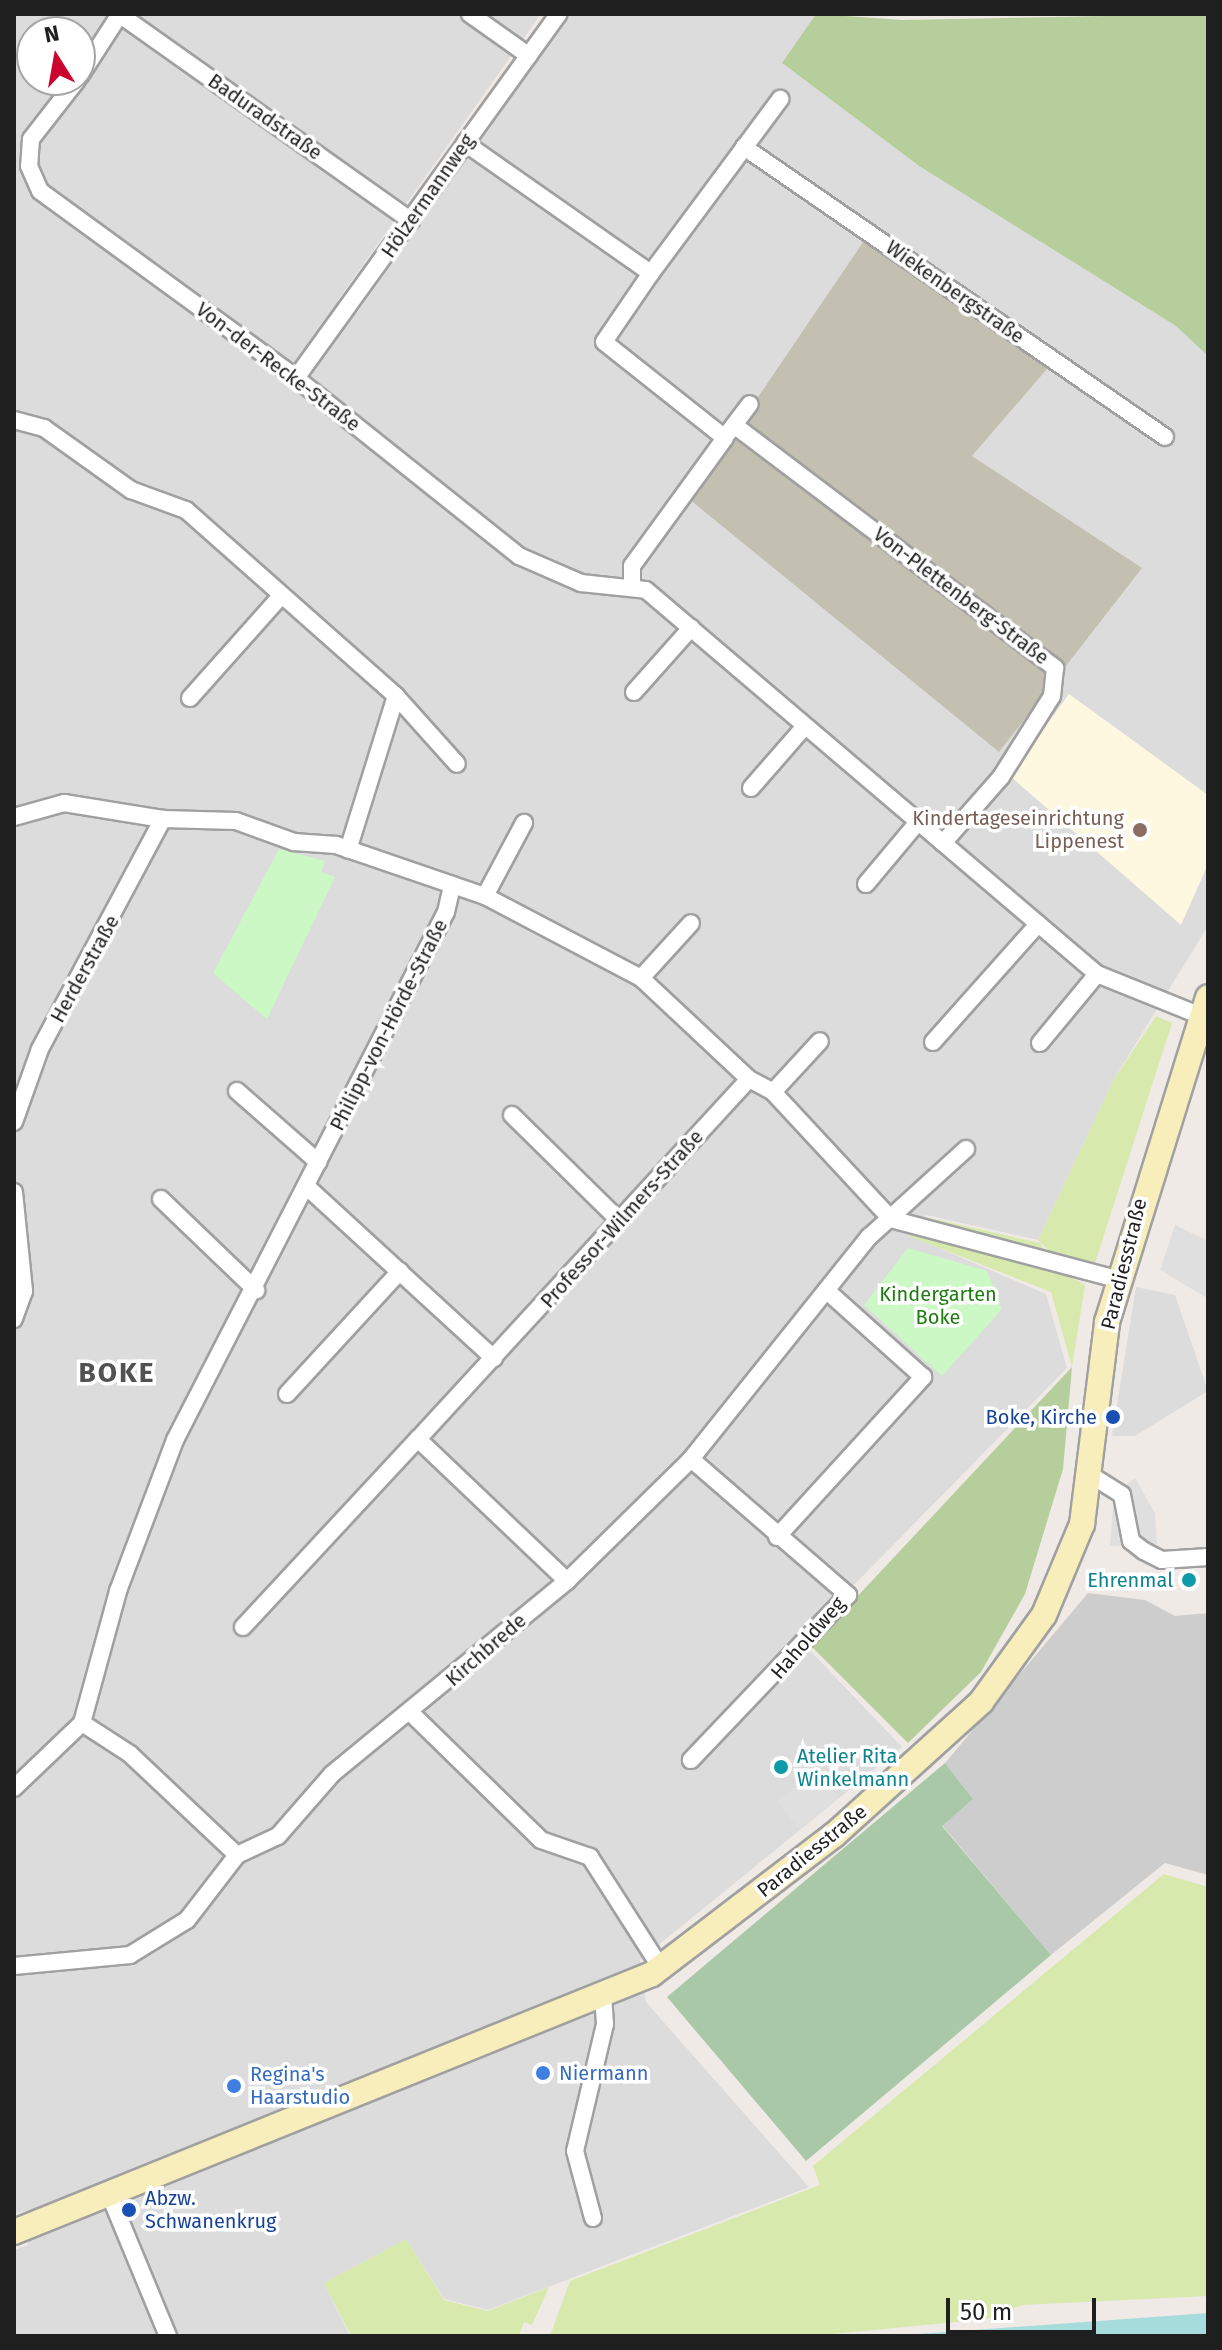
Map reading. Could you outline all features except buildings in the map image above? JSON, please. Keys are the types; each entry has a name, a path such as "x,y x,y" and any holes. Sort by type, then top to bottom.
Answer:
{"main road":[{"name":"Paradiesstraße","path":"14,2232 603,1997 661,1968 834,1835 981,1702 1056,1593 1082,1524 1117,1279 1204,1006"}],"street":[{"name":"Von-der-Recke-Straße","path":"96,51 120,14"},
{"name":"Baduradstraße","path":"120,14 411,221"},
{"path":"470,14 529,56"},
{"name":"Hölzermannweg","path":"296,378 559,14"},
{"name":"Von-der-Recke-Straße","path":"64,96 31,139 29,166 40,191 296,378 519,556 581,583 632,584"},
{"path":"729,431 604,342 651,273 780,99"},
{"path":"465,143 651,273"},
{"name":"Wiekenbergstraße","path":"744,147 1165,437"},
{"path":"750,404 632,566 632,584 691,628 1097,974 1204,1006"},
{"path":"14,420 44,428 131,490 186,510 279,598 396,696 457,764"},
{"name":"Von-Plettenberg-Straße","path":"729,431 1055,668 1052,696 1001,777 943,843"},
{"path":"190,698 279,598"},
{"path":"634,692 691,628"},
{"path":"348,850 396,696"},
{"path":"751,788 805,726"},
{"path":"14,817 64,803 163,819 236,821 348,850 485,896 641,978 749,1079 773,1092 891,1219 1117,1279"},
{"name":"Herderstraße","path":"14,1122 40,1049 163,819"},
{"path":"866,884 918,822"},
{"path":"485,896 524,823"},
{"name":"Philipp-von-Hörde-Straße","path":"14,1788 82,1723 157,1481 446,912 452,885"},
{"path":"641,978 691,923"},
{"path":"933,1042 1038,924"},
{"path":"1040,1043 1097,974"},
{"path":"773,1092 820,1041"},
{"name":"Professor-Wilmers-Straße","path":"243,1627 749,1079"},
{"path":"237,1091 318,1162"},
{"path":"512,1115 620,1221"},
{"name":"Kirchbrede","path":"14,1966 140,1951 187,1920 237,1855 278,1836 321,1783 412,1714 567,1581 691,1459 826,1290 891,1219 966,1149"},
{"path":"306,1186 494,1358"},
{"path":"14,1192 24,1291 14,1319"},
{"path":"161,1199 256,1290"},
{"path":"287,1394 400,1271"},
{"path":"777,1537 923,1377 826,1290"},
{"path":"418,1439 567,1581"},
{"name":"Haholdweg","path":"691,1459 777,1537 848,1595 691,1760"},
{"path":"1089,1474 1122,1495 1131,1541 1144,1551 1162,1560 1208,1557"},
{"path":"412,1714 541,1840 590,1857 661,1968"},
{"path":"82,1723 130,1754 237,1855"},
{"path":"593,2218 575,2151 605,2024 603,1997"},
{"path":"110,2196 168,2336"}],"shaded area":[{"path":"14,14 541,14 338,300 357,313 571,14 816,14 783,64 919,166 1176,326 1208,356 1208,926 1114,1079 1038,1240 926,1215 909,1235 1046,1294 1067,1368 800,1640 902,1747 640,1960 646,2002 809,2187 488,2310 444,2299 406,2239 324,2283 350,2336 14,2336 14,2250 28,2245 29,2210 14,2214","holes":["874,227 1059,354 972,456"]},
{"path":"874,226 1059,355 972,456 1142,568 999,752 689,499"},
{"name":"Kindertageseinrichtung Lippenest","path":"1069,694 1208,795 1208,864 1181,925 1010,776"},
{"path":"1175,1225 1208,1241 1207,1298 1160,1270"},
{"path":"1136,1287 1175,1295 1208,1391 1135,1436 1112,1436"},
{"path":"1135,1478 1155,1513 1157,1544 1110,1546 1114,1495"},
{"path":"1088,1593 1145,1600 1175,1616 1208,1613 1208,1875 1165,1863 1051,1955 942,1825 973,1799 945,1763"},
{"path":"816,1771 839,1798 800,1830 777,1802"}],"green space":[{"path":"816,14 903,20 1208,14 1208,356 1176,326 919,166 782,63"},
{"path":"279,849 325,861 321,872 335,877 267,1019 213,973"},
{"path":"1156,1016 1172,1023 1095,1263 1055,1256 1038,1240 1114,1079"},
{"path":"926,1217 1040,1243 1057,1270 1085,1285 1072,1367 1051,1292 909,1236"},
{"name":"Kindergarten Boke","path":"908,1248 987,1271 1002,1309 942,1376 864,1305"},
{"path":"1072,1367 1063,1469 1025,1594 981,1672 908,1743 811,1646"},
{"path":"945,1763 973,1799 942,1826 1051,1955 806,2161 667,1997"},
{"path":"1164,1874 1208,1887 1208,2296 1022,2305 987,2319 812,2336 550,2336 570,2281 820,2185 813,2166"},
{"path":"406,2239 444,2300 488,2311 549,2287 532,2325 524,2322 519,2336 351,2336 324,2283"}],"water":[{"path":"1208,2313 1208,2336 890,2336"}],"place":[{"name":"Kindertageseinrichtung Lippenest","path":"1140,830"},
{"name":"Boke, Kirche","path":"1113,1417"},
{"name":"Ehrenmal","path":"1189,1580"},
{"name":"Atelier Rita Winkelmann","path":"781,1767"},
{"name":"Niermann","path":"543,2073"},
{"name":"Regina's Haarstudio","path":"234,2086"},
{"name":"Abzw. Schwanenkrug","path":"129,2210"}],"district":[{"name":"BOKE","path":"117,1373"}]}
